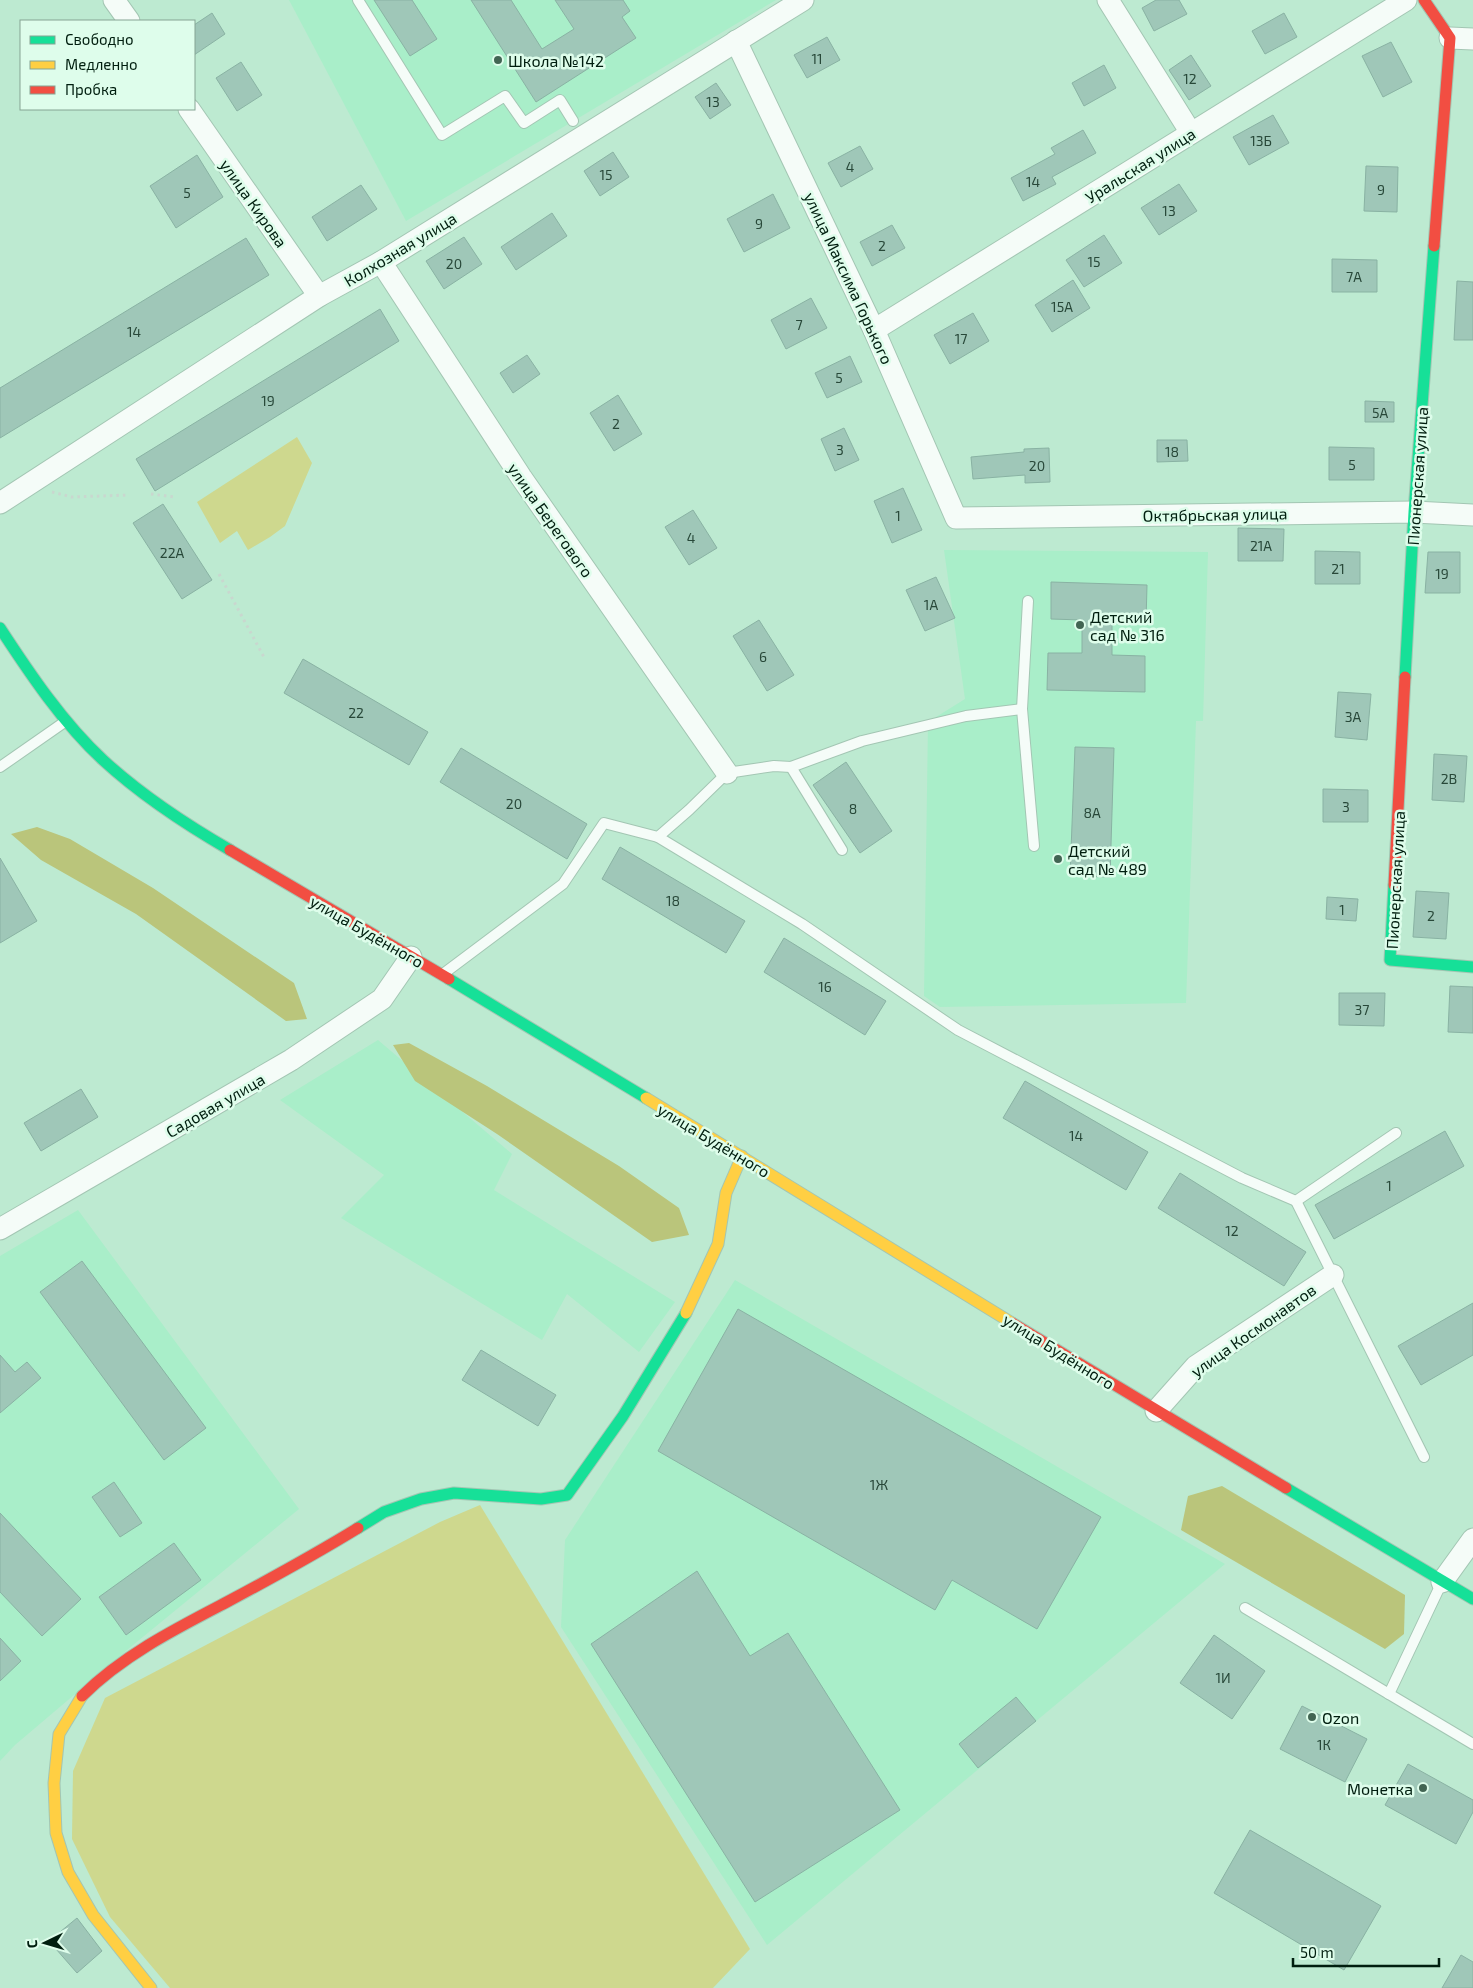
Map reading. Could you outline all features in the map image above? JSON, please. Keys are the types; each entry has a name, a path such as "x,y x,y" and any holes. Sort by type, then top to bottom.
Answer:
{"street":[{"path":"114,0 128,20"},
{"name":"Колхозная улица","path":"0,503 28,485 113,439 319,296 381,262 803,0"},
{"path":"1108,0 1191,133"},
{"name":"Уральская улица","path":"874,330 1406,0"},
{"path":"1424,0 1450,38 1473,40"},
{"name":"Пионерская улица","path":"1450,38 1414,512 1390,960 1473,967"},
{"name":"улица Максима Горького","path":"736,41 874,330 956,518"},
{"name":"улица Кирова","path":"190,110 319,296"},
{"name":"улица Берегового","path":"381,262 521,478 727,773"},
{"name":"Октябрьская улица","path":"956,518 1414,512 1473,515"},
{"name":"улица Будённого","path":"0,628 24,664 67,720 102,759 149,799 214,841 442,975 742,1156 1156,1411 1473,1599"},
{"name":"Садовая улица","path":"0,1229 291,1060 382,999 411,957"},
{"path":"151,1988 94,1915 68,1872 56,1833 54,1783 59,1734 82,1695 114,1668 183,1625 313,1556 384,1512 421,1499 454,1494 540,1499 567,1494 623,1416 686,1312 718,1244 726,1193 742,1156"},
{"name":"улица Космонавтов","path":"1156,1411 1196,1366 1332,1275"},
{"path":"1442,1582 1473,1539"}],"lane":[{"path":"358,0 442,135 505,96 524,123 560,100 573,121"},
{"path":"1028,601 1022,709 1034,846"},
{"path":"658,837 727,773 774,766 791,767 862,741 966,716 1022,709"},
{"path":"0,767 67,720"},
{"path":"791,767 842,850"},
{"path":"442,975 563,884 604,823 658,837 802,924 958,1030 1242,1178 1296,1201 1424,1457"},
{"path":"1296,1201 1396,1133"},
{"path":"1389,1694 1442,1582"},
{"path":"1245,1608 1473,1744"}],"path":[{"path":"28,485 72,497 129,496"},
{"path":"151,494 175,497"},
{"path":"219,574 265,659"}],"shaded area":[{"name":"Школа №142","path":"289,0 776,0 406,221"},
{"path":"297,437 312,463 285,526 248,550 237,531 220,543 197,502"},
{"name":"Детский сад № 489","path":"944,550 1208,552 1203,721 1196,721 1186,1003 940,1007 924,996 928,722 965,699"},
{"path":"37,827 70,839 153,888 294,983 307,1019 286,1021 136,914 41,860 11,834"},
{"path":"378,1040 512,1154 494,1190 675,1302 639,1352 567,1294 542,1340 341,1218 384,1175 280,1100"},
{"path":"409,1043 487,1086 619,1166 679,1208 689,1235 652,1242 497,1134 415,1081 393,1045"},
{"path":"78,1210 299,1509 127,1650 15,1745 0,1761 0,1256"},
{"path":"735,1280 1225,1564 767,1945 561,1627 565,1540"},
{"path":"1222,1486 1405,1595 1404,1634 1385,1649 1181,1530 1188,1496"},
{"path":"480,1505 750,1949 713,1988 170,1988 110,1917 72,1839 73,1771 105,1698 440,1522"}],"building":[{"path":"374,0 412,0 437,39 410,56"},
{"path":"471,0 511,0 542,49 574,29 555,0 623,0 630,11 622,17 636,38 536,102"},
{"path":"1156,0 1179,0 1187,14 1154,31 1142,8"},
{"path":"212,13 225,34 195,54 195,24"},
{"path":"1284,13 1297,37 1265,54 1252,31"},
{"path":"827,37 840,60 807,78 794,55"},
{"path":"1391,42 1412,82 1383,97 1362,56"},
{"path":"1191,55 1211,86 1189,100 1169,70"},
{"path":"241,62 262,95 237,111 216,78"},
{"path":"1104,65 1116,88 1084,106 1072,83"},
{"path":"716,83 731,105 710,119 695,97"},
{"path":"1273,115 1289,143 1249,165 1233,137"},
{"path":"1083,130 1096,153 1052,177 1056,184 1023,201 1011,178 1055,154 1051,148"},
{"path":"860,146 873,169 841,187 828,163"},
{"path":"613,152 629,177 600,196 584,171"},
{"path":"197,155 223,197 176,228 150,186"},
{"path":"1366,166 1398,167 1397,212 1364,211"},
{"path":"1179,184 1197,211 1159,235 1141,208"},
{"path":"361,185 377,209 327,241 312,217"},
{"path":"773,194 790,228 744,252 727,219"},
{"path":"552,213 567,236 516,270 501,247"},
{"path":"892,225 905,248 872,266 860,242"},
{"path":"1104,235 1122,263 1084,287 1066,260"},
{"path":"464,237 482,264 444,289 426,261"},
{"path":"246,238 269,275 0,438 0,388"},
{"path":"1332,259 1377,260 1377,292 1332,292"},
{"path":"1073,280 1090,308 1052,332 1035,305"},
{"path":"1457,281 1473,282 1473,340 1454,340"},
{"path":"811,298 827,328 786,349 771,320"},
{"path":"380,309 399,341 155,491 136,459"},
{"path":"973,313 989,341 950,364 934,335"},
{"path":"527,355 540,374 513,393 500,373"},
{"path":"850,356 862,382 827,398 815,373"},
{"path":"618,395 642,434 614,451 590,413"},
{"path":"1365,401 1394,402 1394,422 1365,422"},
{"path":"844,428 859,460 835,471 821,439"},
{"path":"1157,440 1187,440 1188,461 1157,462"},
{"path":"1329,447 1374,448 1374,480 1329,480"},
{"path":"1049,448 1050,482 1025,483 1025,475 973,479 971,457 1024,452 1024,449"},
{"path":"903,488 922,530 892,543 874,501"},
{"path":"163,504 212,580 182,599 133,523"},
{"path":"693,510 717,548 689,565 665,527"},
{"path":"1238,528 1284,529 1283,561 1238,561"},
{"path":"1315,551 1360,552 1360,584 1315,584"},
{"path":"1428,552 1460,552 1460,593 1425,593"},
{"path":"936,577 955,618 925,631 906,590"},
{"path":"1051,582 1147,585 1146,622 1112,621 1112,655 1145,656 1145,692 1047,690 1048,653 1082,653 1082,620 1051,619"},
{"path":"759,620 794,675 767,691 733,636"},
{"path":"303,659 428,732 409,765 284,693"},
{"path":"1338,692 1371,694 1367,740 1335,737"},
{"path":"1075,747 1114,748 1110,877 1070,876"},
{"path":"461,748 587,824 567,859 440,782"},
{"path":"1434,754 1467,756 1464,802 1432,800"},
{"path":"846,762 892,831 860,853 813,785"},
{"path":"1323,789 1368,790 1368,822 1323,822"},
{"path":"620,847 745,921 726,953 602,879"},
{"path":"0,858 37,921 0,943"},
{"path":"1416,891 1449,893 1446,939 1413,937"},
{"path":"1327,897 1358,899 1356,921 1326,919"},
{"path":"784,938 886,1001 865,1035 764,972"},
{"path":"1450,986 1473,987 1473,1033 1448,1032"},
{"path":"1339,993 1385,993 1384,1026 1339,1025"},
{"path":"1025,1081 1148,1152 1126,1190 1003,1118"},
{"path":"81,1089 98,1117 41,1151 24,1123"},
{"path":"1445,1131 1464,1166 1334,1239 1315,1205"},
{"path":"1180,1173 1306,1252 1284,1286 1158,1208"},
{"path":"82,1261 206,1428 164,1460 40,1292"},
{"path":"1473,1303 1473,1355 1421,1385 1398,1346"},
{"path":"738,1309 1101,1517 1037,1629 952,1580 935,1610 658,1451"},
{"path":"481,1350 556,1395 538,1426 462,1380"},
{"path":"0,1355 15,1372 27,1362 41,1378 0,1413"},
{"path":"114,1482 142,1523 120,1537 92,1497"},
{"path":"0,1513 81,1599 42,1636 0,1592"},
{"path":"174,1543 201,1580 126,1635 99,1597"},
{"path":"697,1571 750,1656 788,1633 900,1810 755,1902 591,1644"},
{"path":"1214,1635 1265,1671 1232,1719 1180,1683"},
{"path":"0,1638 21,1661 0,1681"},
{"path":"1016,1697 1036,1721 978,1768 959,1744"},
{"path":"1302,1706 1367,1739 1345,1782 1280,1749"},
{"path":"1408,1764 1473,1800 1473,1812 1456,1844 1385,1805"},
{"path":"1250,1830 1381,1906 1344,1970 1214,1893"},
{"path":"77,1918 102,1951 77,1973 49,1941"},
{"path":"1461,1955 1473,1962 1473,1988 1442,1988"}],"traffic: fast":[{"path":"1405,677 1414,512 1434,246"},
{"path":"0,628 35,680 88,746 133,785 164,808 230,850"},
{"path":"1394,885 1390,960 1473,967"},
{"path":"449,979 646,1098"},
{"path":"358,1528 384,1512 421,1499 454,1493 541,1499 567,1495 623,1416 686,1313"},
{"path":"1286,1488 1473,1599"}],"traffic: slow":[{"path":"646,1098 1012,1323"},
{"path":"686,1313 718,1244 726,1193 742,1156"},
{"path":"82,1696 59,1734 54,1783 56,1833 68,1872 93,1915 151,1988"}],"traffic: jam":[{"path":"1424,0 1450,38 1434,246"},
{"path":"1394,885 1405,677"},
{"path":"230,850 449,979"},
{"path":"1012,1323 1286,1488"},
{"path":"82,1696 114,1668 150,1644 292,1567 358,1528"}],"place":[{"name":"Школа №142","path":"498,60"},
{"name":"Детский сад № 316","path":"1080,625"},
{"name":"Детский сад № 489","path":"1058,859"},
{"name":"Ozon","path":"1312,1717"},
{"name":"Монетка","path":"1423,1788"}]}
